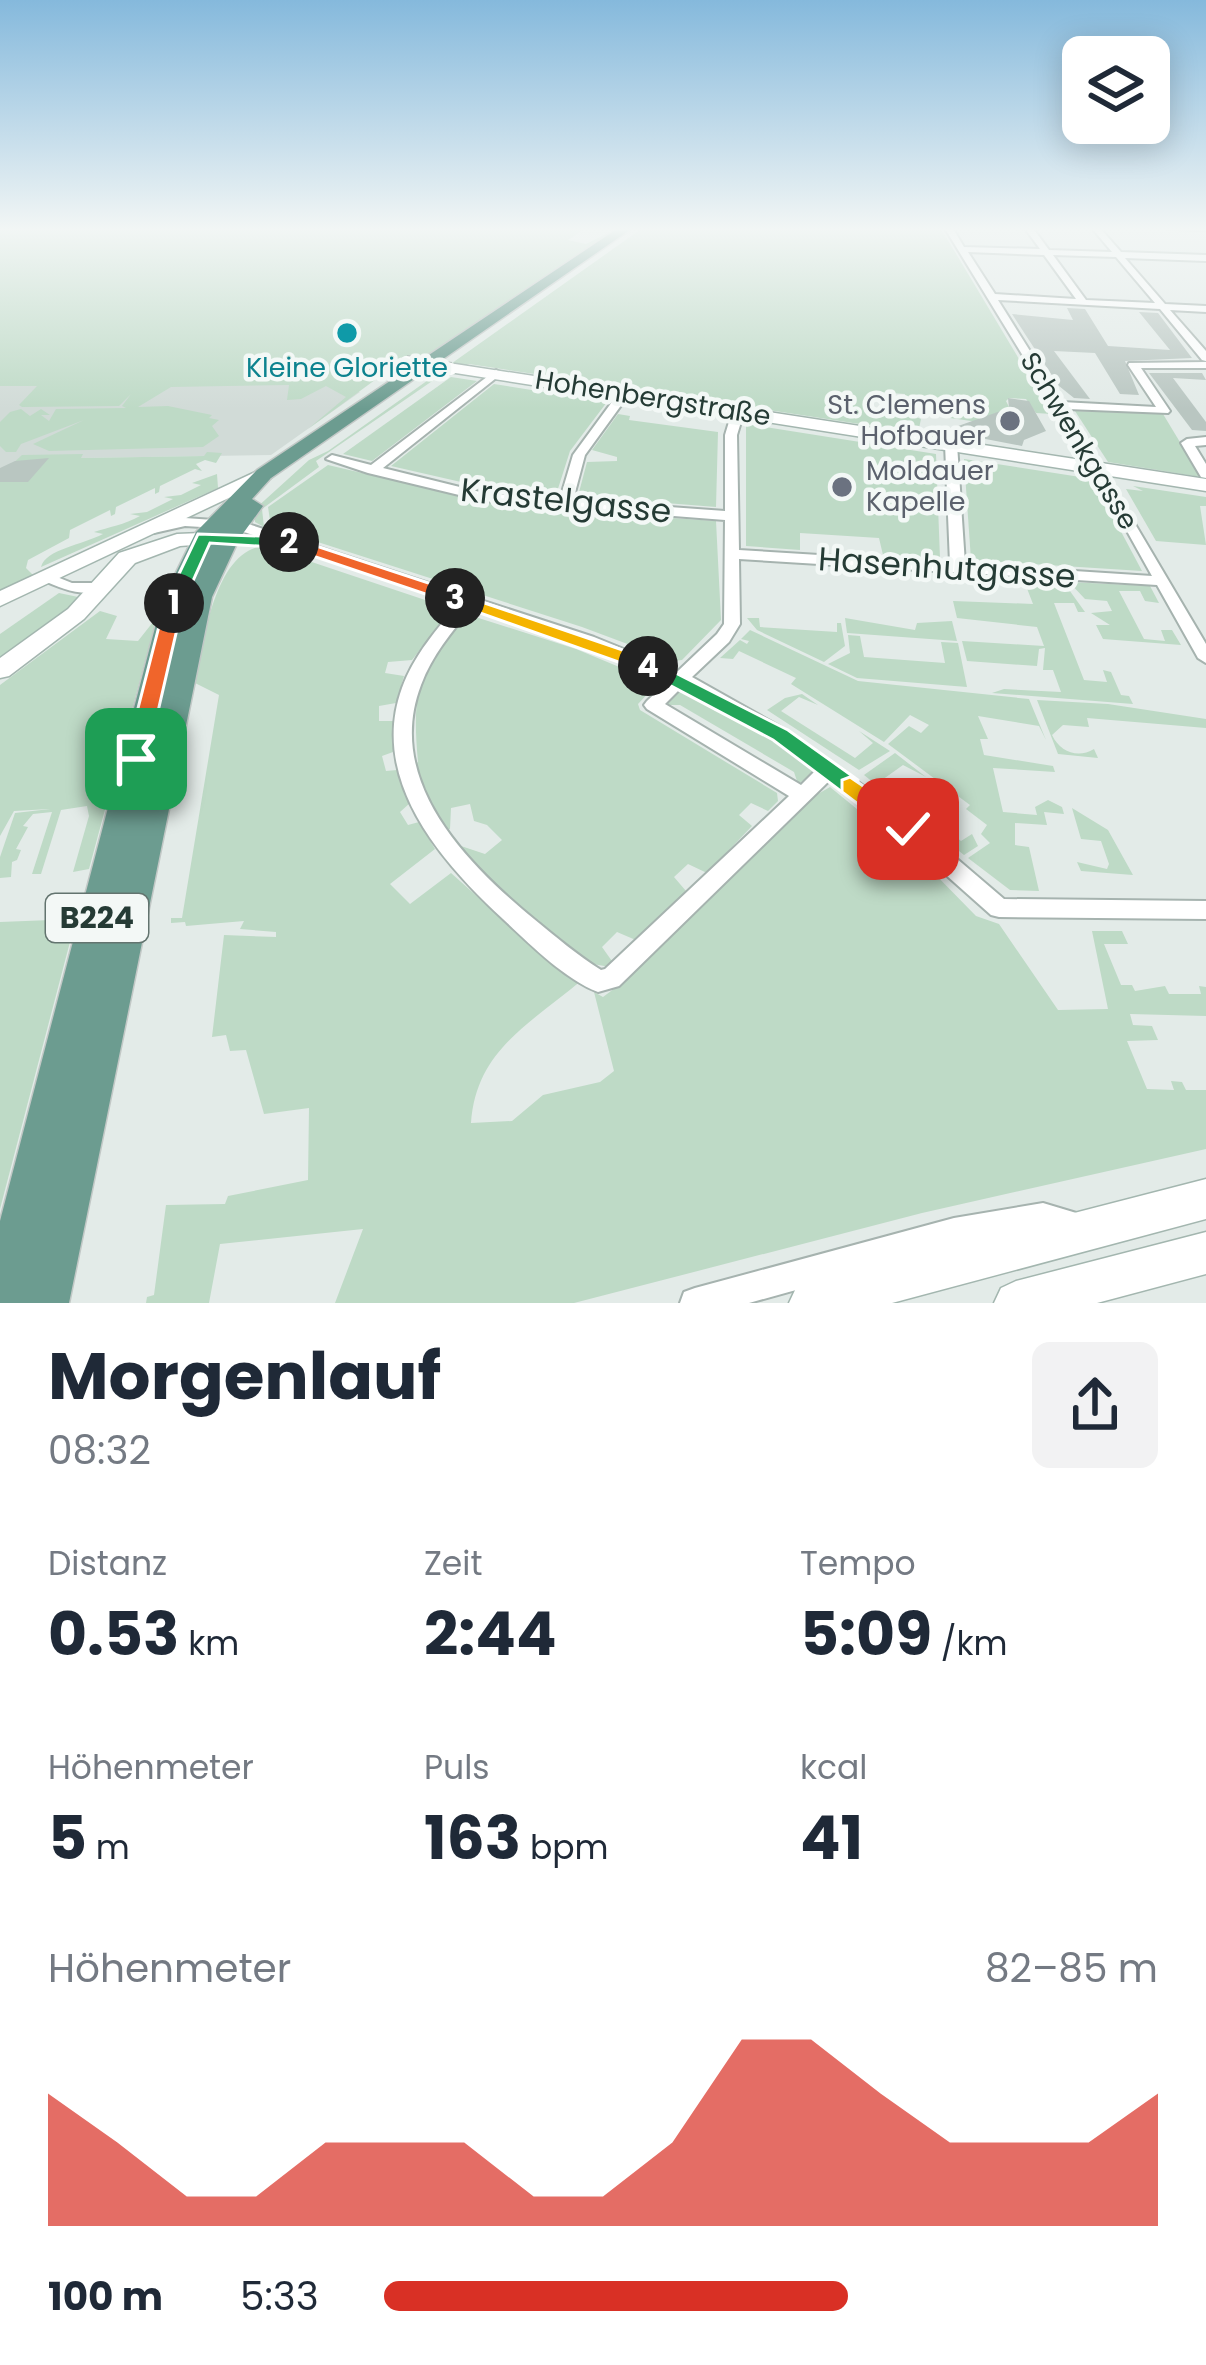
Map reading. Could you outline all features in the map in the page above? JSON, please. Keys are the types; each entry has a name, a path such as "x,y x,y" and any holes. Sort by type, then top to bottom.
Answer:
{"main road":[{"name":"B224","path":"3,1303 175,601 221,531 272,475 541,288"},
{"name":"B224","path":"272,475 549,288"},
{"name":"B224","path":"45,1303 178,682 221,531"}],"street":[{"name":"Schwenkgasse","path":"985,288 1098,468 1206,658"},
{"path":"1073,288 1083,302"},
{"path":"1058,405 1164,410 1132,365 1196,369 1206,362 1148,288"},
{"path":"991,297 1206,308"},
{"path":"404,362 453,369"},
{"name":"Hohenbergstraße","path":"453,369 1206,485"},
{"path":"374,470 493,376"},
{"path":"565,506 580,454 624,394"},
{"path":"738,412 731,435 729,631 653,705 799,793"},
{"path":"1206,441 1187,443 1206,474"},
{"path":"951,444 958,567"},
{"name":"Krastelgasse","path":"332,459 484,497 732,515"},
{"path":"0,599 272,475"},
{"path":"136,535 182,523 282,539 588,641 680,678 780,735 908,829 999,908 1206,910"},
{"path":"0,670 76,614 141,550 221,531"},
{"name":"Hasenhutgasse","path":"731,554 1162,581"},
{"path":"80,562 99,564 106,580"},
{"path":"47,577 69,587 106,580"},
{"path":"468,602 431,642 407,694 402,747 412,794 446,851 475,884 598,981 611,980 799,793 828,770"},
{"path":"811,1303 1206,1199"},
{"path":"694,1303 998,1223 1043,1217 1092,1229"},
{"path":"1016,1303 1206,1253"}],"shaded area":[{"path":"312,383 360,392 271,455 80,458 0,468 0,386"}],"green space":[{"path":"0,288 530,288 423,360 405,358 308,429 346,397 326,386 301,399 287,400 289,385 171,387 138,407 168,406 212,415 209,418 219,420 212,426 219,436 203,447 49,451 33,444 84,420 21,444 16,452 6,452 0,446 0,422 10,412 21,409 30,416 41,409 50,415 41,415 49,421 56,409 126,408 122,406 131,394 119,406 22,407 19,405 37,386 0,386"},
{"path":"558,288 976,288 1052,414 1036,413 1026,399 1009,398 1012,413 996,413 978,422 902,411 905,394 875,392 870,415 914,416 921,419 918,433 469,364 441,375 316,461 319,467 262,509 264,527 255,522 255,509 309,460"},
{"path":"451,377 477,381 372,461 343,454"},
{"path":"494,384 607,402 570,451 556,495 496,490 391,466"},
{"path":"1075,411 1163,414 1201,477 1108,462"},
{"path":"618,414 630,416 629,420 718,432 716,507 578,496 587,462 617,461 617,457 592,450"},
{"path":"746,424 936,454 940,558 883,555 879,538 800,533 800,550 746,546"},
{"path":"222,453 216,463 196,464 202,471 195,469 160,486 155,494 155,488 116,507 111,516 110,510 70,530 69,538 28,560 26,568 36,578 0,594 0,468 8,468 22,455 83,454 81,458 204,456"},
{"path":"964,459 1093,479 1142,571 971,560"},
{"path":"328,465 508,507 716,521 721,620 682,660 673,661 271,527 268,507"},
{"path":"217,474 218,488 41,567 57,552 103,534 94,532 134,519 140,516 130,514 147,512 173,499 164,497 181,495 201,485 192,483"},
{"path":"1133,486 1206,497 1206,506 1200,506 1206,545 1156,541 1126,489 1143,491"},
{"path":"264,546 452,609 412,660 388,662 385,673 404,676 396,703 379,706 379,721 393,721 393,752 382,756 386,771 397,770 410,803 400,812 408,825 419,822 435,849 390,884 410,904 451,873 535,948 582,980 525,1025 495,1057 475,1098 471,1123 512,1121 543,1095 600,1082 614,1071 594,992 603,997 623,982 799,805 830,787 928,867 976,916 999,924 1058,1010 1108,1009 1092,931 1122,931 1128,944 1104,944 1121,985 1132,985 1135,991 1165,986 1169,994 1201,994 1199,986 1206,987 1206,1016 1130,1014 1133,1025 1152,1026 1158,1040 1127,1041 1147,1089 1174,1090 1171,1081 1182,1082 1186,1090 1206,1090 1206,1149 922,1213 574,1303 335,1303 363,1229 220,1244 209,1303 146,1303 154,1295 166,1205 225,1204 228,1196 308,1180 309,1108 264,1114 246,1050 230,1051 226,1035 212,1037 224,935 276,937 276,932 240,929 244,921 171,923 171,918 182,918 219,695 195,683 207,623 234,563 247,551"},
{"path":"1023,578 1062,580 1085,612 1078,612 1074,603 1054,603 1084,680 1107,682 1103,670 1111,672 1121,695 1129,696 1133,704 992,693 1004,689 1061,692 1053,670 1043,670 1045,648 1039,649 1037,666 967,661 962,641 1044,646 1037,627 957,618 953,601 1033,604"},
{"path":"1069,582 1150,586 1159,603 1145,601 1140,591 1119,591 1144,639 1165,641 1161,630 1172,630 1181,645 1103,639 1096,625 1110,625 1091,613 1112,611 1107,601 1085,599"},
{"path":"59,593 83,598 0,663 0,634"},
{"path":"100,611 117,616 106,639 138,641 157,617 89,869 73,872 89,816 87,806 61,810 41,874 32,874 52,812 33,814 23,826 28,827 16,849 21,850 12,862 11,877 0,878 0,857 15,813 50,809 14,811 0,836 0,685"},
{"path":"466,614 576,649 653,681 655,686 638,704 640,710 777,793 778,801 768,811 751,803 739,815 752,826 707,873 688,864 674,877 686,891 638,941 617,932 602,947 614,964 610,967 587,963 479,873 452,843 485,854 502,840 487,825 474,821 470,804 451,808 450,829 444,832 414,765 418,762 416,715 422,682"},
{"path":"747,618 759,618 760,627 837,632 837,623 841,623 845,646 824,662 757,630"},
{"path":"845,618 915,630 917,623 952,621 957,641 847,633"},
{"path":"750,630 858,681 1029,699 1046,740 1039,726 978,716 988,739 980,739 984,755 1053,766 1055,772 993,768 1003,812 1037,815 1035,807 1048,800 1062,807 1064,814 1044,812 1047,825 1015,823 1015,845 1029,847 1039,891 1010,890 968,858 990,843 981,834 987,825 966,809 970,805 888,744 909,726 921,733 929,725 910,715 884,742 791,684 796,678 739,651 733,659 720,658 740,640 747,644 741,639"},
{"path":"848,635 860,636 864,657 945,663 941,642 958,643 967,687 857,678 828,664 850,653"},
{"path":"680,688 769,737 816,772 798,784 794,772 680,705 666,705"},
{"path":"802,694 818,705 799,697 781,711 855,758 873,743 859,731 890,751 859,770 767,710"},
{"path":"1037,700 1108,704 1206,719 1206,728 1087,718 1089,727 1063,725 1052,735 1065,750 1094,749 1098,758 1058,754"},
{"path":"895,753 926,777 903,765 882,780 961,841 972,834 978,846 964,855 864,775"},
{"path":"1072,808 1108,830 1133,875 1081,871 1077,862 1107,869 1109,864 1101,841 1081,839"},
{"path":"76,919 0,1209 0,922"}],"building":[{"path":"1067,308 1085,309 1108,346 1170,350 1139,312 1158,313 1192,358 1125,361 1139,395 1120,394 1095,353 1054,351 1090,399 1074,398 1059,386 1012,314 1073,320"},
{"path":"1149,373 1202,373 1206,380 1173,378 1206,422 1206,431 1192,430"},
{"name":"St. Clemens Hofbauer","path":"1008,398 1029,401 1046,431 1024,440 1022,446 944,431 1009,408"},
{"path":"49,458 28,482 0,482 0,468 15,461"}],"place":[{"name":"Kleine Gloriette","path":"347,333"},
{"name":"St. Clemens Hofbauer","path":"1010,421"},
{"name":"Moldauer Kapelle","path":"842,487"}],"route":[{"path":"136,759 175,601 204,537 282,539 588,641 680,678 780,735 908,829"}]}
